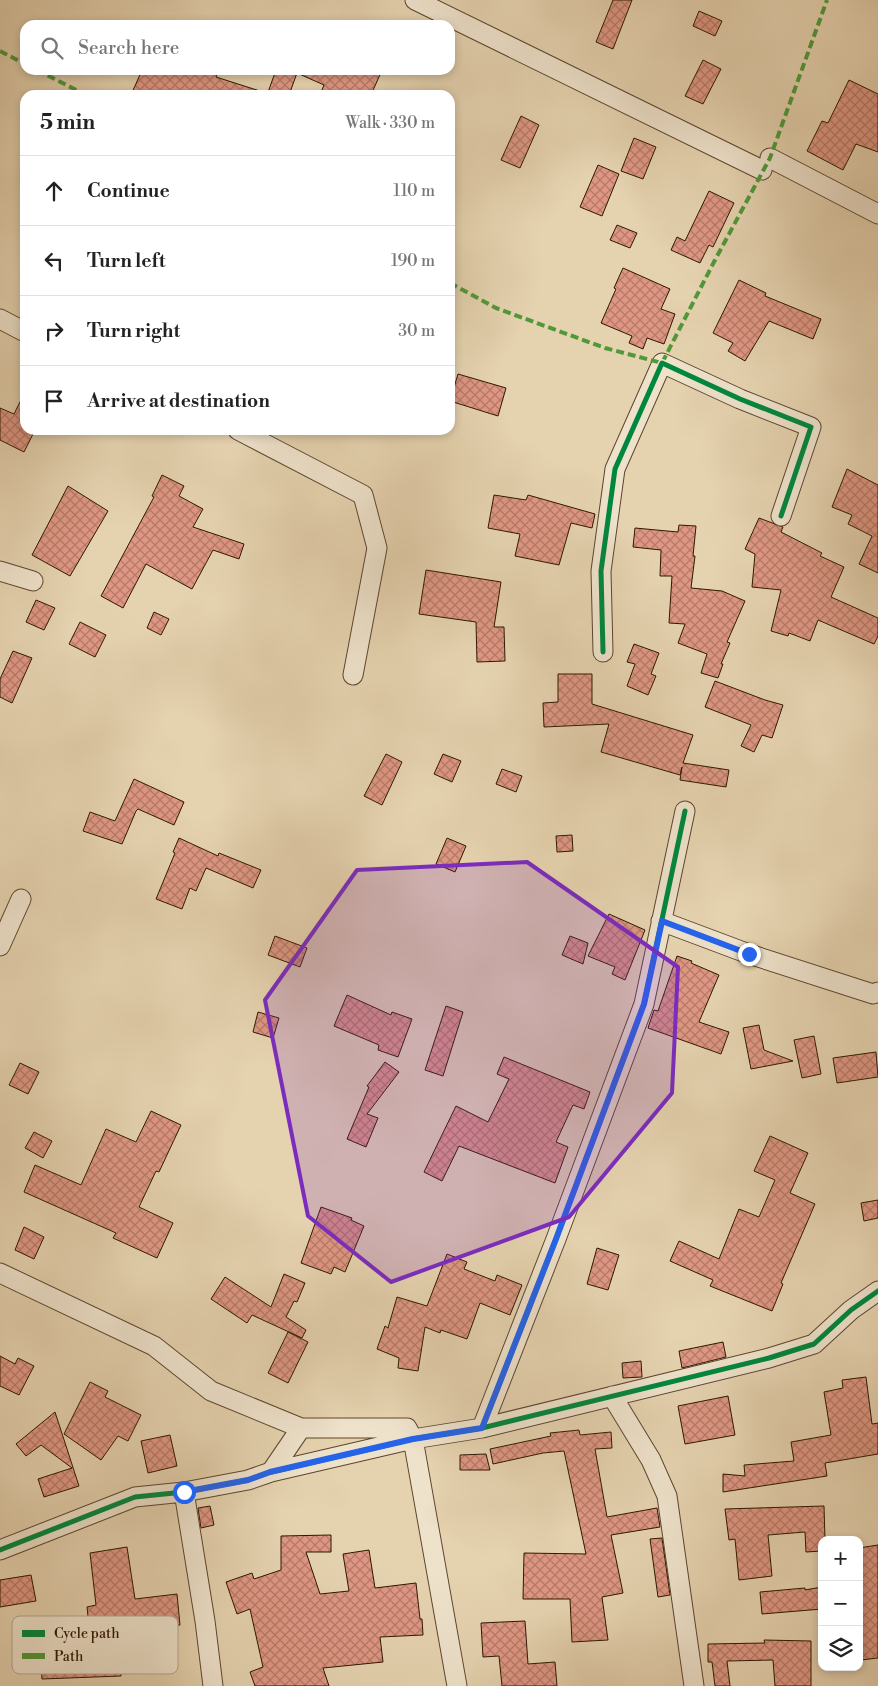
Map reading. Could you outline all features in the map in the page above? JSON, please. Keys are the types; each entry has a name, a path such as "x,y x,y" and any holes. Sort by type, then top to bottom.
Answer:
{"street":[{"path":"415,0 766,164 878,214"},
{"path":"0,319 20,329"},
{"path":"603,652 601,571 615,469 662,363 740,399 811,427 781,516"},
{"path":"248,435 363,495 377,548 353,675"},
{"path":"0,570 33,581"},
{"path":"482,1428 556,1239 644,1004 685,811"},
{"path":"0,946 21,899"},
{"path":"662,921 749,954 873,994 878,992"},
{"path":"0,1273 154,1346 211,1391 301,1428 407,1428 413,1439 457,1686"},
{"path":"0,1550 135,1497 184,1492 248,1480 270,1472 413,1439 482,1428 769,1358 814,1344 851,1310 878,1291"},
{"path":"612,1396 651,1460 667,1496 694,1686"},
{"path":"270,1472 301,1428"},
{"path":"184,1492 205,1621 213,1686"}],"highlighted area":[{"path":"527,862 678,967 672,1093 569,1217 391,1282 308,1216 265,1000 357,870"}],"building":[{"path":"613,0 632,0 613,49 596,42"},
{"path":"699,11 722,21 715,36 693,26"},
{"path":"703,60 721,69 703,104 685,96"},
{"path":"140,75 217,75 216,77 257,90 133,90"},
{"path":"274,75 296,75 291,90 269,90"},
{"path":"302,75 380,75 373,90 322,90 324,85"},
{"path":"849,80 878,94 878,152 856,144 843,170 807,151 822,121 828,123"},
{"path":"521,116 539,125 520,168 501,160"},
{"path":"634,138 656,147 643,179 621,171"},
{"path":"598,165 619,174 602,216 580,207"},
{"path":"709,191 734,203 713,247 709,245 700,263 671,250 677,237 685,241"},
{"path":"617,225 637,233 630,248 610,240"},
{"path":"623,268 670,289 661,309 675,314 664,344 647,338 643,349 629,343 632,336 601,323"},
{"path":"739,280 766,293 765,296 821,319 813,339 769,321 745,361 728,351 733,343 713,333"},
{"path":"458,374 506,388 498,416 455,403 455,384"},
{"path":"20,402 20,435 32,435 24,452 0,440 0,408 14,414"},
{"path":"847,469 878,485 878,573 859,564 872,536 848,524 852,515 832,507"},
{"path":"162,475 184,486 179,496 203,509 193,527 244,544 239,559 213,550 192,589 146,564 123,608 101,596 154,497 152,496"},
{"path":"68,486 108,511 70,576 32,555"},
{"path":"494,495 526,500 528,495 595,514 592,528 571,523 559,565 515,556 520,534 488,528"},
{"path":"759,518 783,527 781,532 822,553 820,556 844,567 831,597 878,618 878,636 874,644 818,620 810,641 789,633 788,636 771,631 781,590 752,587 755,554 745,549"},
{"path":"679,525 696,526 691,588 722,591 745,601 727,642 730,643 721,664 723,664 718,678 701,673 707,654 678,643 685,624 669,623 672,576 660,576 661,550 633,547 635,528 678,532"},
{"path":"426,570 501,582 494,627 504,627 505,661 477,662 476,622 419,614"},
{"path":"36,600 55,608 44,630 26,622"},
{"path":"154,612 169,619 161,635 147,628"},
{"path":"80,622 106,635 95,657 69,644"},
{"path":"634,644 659,653 651,674 656,676 648,695 627,686 635,664 627,662"},
{"path":"13,651 32,658 12,703 0,697 0,679"},
{"path":"558,674 592,674 592,704 693,735 683,763 729,770 726,787 680,780 682,767 680,775 601,752 609,724 544,727 543,703 558,702"},
{"path":"715,681 783,705 772,738 762,735 754,752 741,746 751,725 705,707"},
{"path":"386,754 402,762 382,805 364,796"},
{"path":"443,754 461,761 452,782 434,774"},
{"path":"502,769 522,776 516,792 496,784"},
{"path":"134,779 184,802 174,825 138,809 122,844 83,831 90,812 115,821"},
{"path":"572,835 573,851 557,852 556,836"},
{"path":"179,838 218,856 219,853 261,870 253,888 206,868 196,891 190,888 182,909 156,899 175,853 173,852"},
{"path":"447,838 466,846 455,872 436,864"},
{"path":"609,914 645,930 625,980 612,974 615,967 588,956"},
{"path":"275,936 307,948 300,967 268,955"},
{"path":"570,936 588,943 583,964 562,955"},
{"path":"677,956 692,961 691,963 719,975 699,1022 729,1032 721,1054 648,1028 654,1010 658,1011"},
{"path":"347,995 391,1015 392,1012 412,1019 398,1057 378,1050 379,1045 334,1026"},
{"path":"446,1006 463,1012 443,1076 425,1070"},
{"path":"258,1012 279,1018 273,1038 253,1032"},
{"path":"759,1025 764,1050 793,1061 751,1069 743,1028"},
{"path":"814,1036 821,1074 802,1078 794,1040"},
{"path":"876,1052 878,1077 837,1083 833,1058"},
{"path":"504,1057 590,1092 584,1109 573,1105 556,1142 568,1147 555,1183 459,1146 442,1181 424,1172 456,1106 488,1122 509,1079 497,1074"},
{"path":"385,1062 399,1072 367,1114 378,1118 366,1147 347,1139 369,1087 367,1086"},
{"path":"20,1063 39,1072 28,1094 9,1085"},
{"path":"151,1111 181,1125 159,1172 156,1171 139,1207 173,1223 157,1258 113,1238 116,1233 24,1192 35,1165 81,1185 106,1129 136,1142"},
{"path":"34,1132 52,1141 43,1158 25,1148"},
{"path":"770,1136 808,1153 790,1193 815,1204 781,1283 783,1284 772,1311 710,1286 713,1280 670,1261 679,1241 719,1259 739,1209 759,1217 775,1180 754,1171"},
{"path":"878,1200 878,1218 864,1221 861,1203"},
{"path":"321,1207 352,1218 351,1220 364,1226 345,1272 334,1267 331,1274 301,1263"},
{"path":"24,1227 44,1237 34,1259 15,1250"},
{"path":"597,1248 619,1255 608,1290 587,1284"},
{"path":"447,1254 467,1262 464,1269 495,1281 497,1275 522,1285 510,1315 480,1303 467,1339 441,1330 440,1333 425,1327 418,1371 398,1368 399,1358 377,1349 385,1326 388,1328 397,1297 427,1306"},
{"path":"284,1274 305,1283 297,1302 294,1301 286,1317 306,1330 302,1338 252,1315 247,1323 211,1299 225,1277 271,1307"},
{"path":"288,1332 308,1342 288,1383 268,1373"},
{"path":"723,1342 726,1357 682,1368 679,1351"},
{"path":"0,1356 15,1364 18,1358 34,1366 19,1395 0,1386"},
{"path":"641,1361 642,1377 623,1378 622,1363"},
{"path":"866,1377 872,1424 878,1423 878,1454 825,1463 827,1476 723,1492 723,1474 745,1476 744,1465 794,1461 791,1442 831,1435 824,1392 843,1388 842,1380"},
{"path":"90,1382 108,1391 105,1397 141,1415 128,1441 118,1436 101,1460 64,1434"},
{"path":"728,1396 735,1435 685,1444 678,1406"},
{"path":"55,1412 79,1486 44,1497 38,1479 72,1468 41,1445 26,1456 16,1444"},
{"path":"579,1430 580,1435 611,1432 612,1448 595,1449 607,1517 657,1508 660,1527 611,1535 623,1593 602,1597 608,1640 572,1642 570,1599 523,1599 524,1553 586,1554 564,1451 543,1453 493,1464 490,1449 551,1436 550,1433"},
{"path":"170,1435 177,1466 148,1473 141,1441"},
{"path":"486,1454 490,1470 460,1470 460,1455"},
{"path":"210,1506 214,1525 201,1528 198,1508"},
{"path":"824,1506 825,1536 818,1536 818,1551 806,1552 805,1532 768,1535 772,1576 739,1580 735,1539 729,1540 725,1509"},
{"path":"331,1535 331,1552 306,1552 320,1594 349,1591 343,1554 369,1550 375,1588 416,1583 423,1635 380,1637 383,1662 323,1668 329,1686 255,1686 250,1672 263,1667 250,1609 237,1614 226,1582 252,1573 254,1579 281,1570 281,1536"},
{"path":"662,1538 670,1595 658,1597 650,1539"},
{"path":"878,1545 878,1658 863,1660 863,1581 863,1547"},
{"path":"127,1547 135,1599 177,1594 180,1625 178,1625 178,1616 88,1616 87,1607 96,1605 90,1553"},
{"path":"31,1575 36,1601 0,1607 0,1580"},
{"path":"805,1588 805,1590 818,1588 818,1609 762,1614 760,1592"},
{"path":"525,1621 528,1664 555,1662 557,1686 502,1686 499,1656 483,1657 481,1623"},
{"path":"764,1640 811,1641 811,1686 775,1686 773,1660 727,1661 730,1686 715,1686 712,1662 708,1662 708,1644 765,1643"},
{"path":"42,1674 121,1674 121,1676 42,1679"}],"marked path":[{"path":"455,286 496,308 605,348 662,363 770,158 827,0"},
{"path":"0,51 20,61"},
{"path":"47,75 76,90"}],"cycle path":[{"path":"603,652 601,571 615,469 662,363 740,399 811,427 781,516"},
{"path":"482,1428 556,1239 644,1004 685,811"},
{"path":"0,1550 135,1497 184,1492 248,1480 271,1472 413,1439 482,1428 769,1358 814,1344 851,1310 878,1291"}],"route":[{"path":"184,1492 248,1480 270,1472 413,1439 482,1428 556,1239 644,1004 662,921 749,954"}]}
